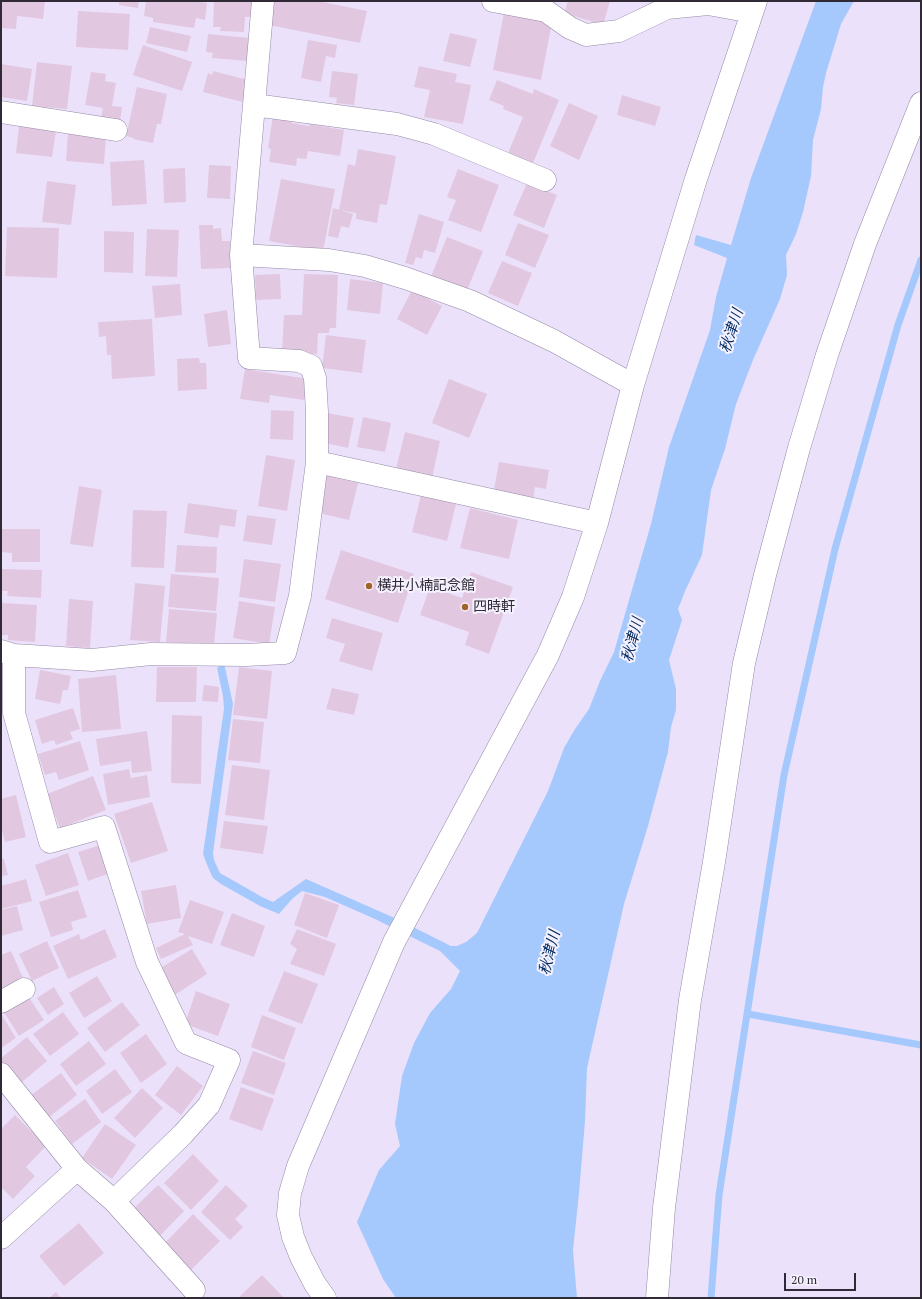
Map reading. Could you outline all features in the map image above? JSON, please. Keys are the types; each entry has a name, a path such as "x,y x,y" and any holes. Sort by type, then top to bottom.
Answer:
{"street":[{"path":"114,1201 183,1134 209,1105 229,1060 186,1043 147,962 104,827 50,842 14,713 8,653 92,660 151,654 285,653 300,596 317,462 317,405 315,378 311,366 299,361 249,358 241,255 263,1"},
{"path":"325,1298 315,1284 301,1257 293,1237 288,1215 290,1193 298,1166 394,942 411,913 506,731 548,655 573,597 597,523 633,385 696,179 754,6 708,4 667,8 618,31 586,35 570,28 546,11 493,1"},
{"path":"657,1298 664,1208 690,1000 714,862 744,663 767,567 797,456 827,355 865,244 921,103"},
{"path":"254,105 397,124 434,134 545,180"},
{"path":"1,112 116,130"},
{"path":"241,255 329,260 365,266 405,278 470,302 554,341 633,385"},
{"path":"317,462 597,523"},
{"path":"1,1002 24,988"},
{"path":"1,1074 77,1169 114,1201 194,1290"},
{"path":"1,1238 77,1169"}],"water":[{"name":"秋津川","path":"816,1 854,1 841,24 826,73 821,109 813,140 811,176 803,212 796,234 786,255 787,275 780,299 753,360 736,404 725,449 711,490 702,555 678,609 682,620 669,660 676,689 676,710 671,727 668,752 648,826 624,904 587,1068 585,1121 573,1250 577,1298 396,1298 383,1279 357,1222 379,1170 400,1146 395,1124 402,1076 414,1043 430,1013 451,989 460,971 440,951 375,919 325,897 302,891 292,899 279,914 260,906 213,878 203,854 224,709 223,696 217,668 224,663 233,704 213,853 214,860 220,873 273,902 306,879 397,919 451,946 457,946 466,942 477,933 548,791 564,748 589,709 614,652 651,524 669,447 710,330 716,297 727,258 694,245 696,235 731,245 751,178"}],"building":[{"path":"1,1 45,1 43,19 17,16 16,29 1,28"},
{"path":"119,1 139,1 138,8 119,5"},
{"path":"146,1 193,1 207,3 205,20 196,18 194,28 153,22 153,18 144,16"},
{"path":"214,1 253,1 253,17 245,17 244,32 220,31 221,27 213,27"},
{"path":"274,1 318,1 367,11 360,43 269,25"},
{"path":"568,1 610,1 603,25 564,13"},
{"path":"78,11 130,14 128,50 76,47"},
{"path":"504,13 552,22 541,80 493,70"},
{"path":"150,27 191,36 187,52 146,43"},
{"path":"450,33 477,39 470,67 443,61"},
{"path":"208,34 250,38 247,61 212,58 213,53 206,52"},
{"path":"308,40 337,45 335,58 326,56 321,82 301,78"},
{"path":"143,45 192,62 182,91 133,75"},
{"path":"37,62 72,66 67,109 32,106"},
{"path":"1,64 32,69 27,101 1,97"},
{"path":"419,66 457,74 455,82 471,85 463,124 424,117 430,90 414,87"},
{"path":"213,71 252,81 247,103 203,92 208,73 212,75"},
{"path":"332,71 358,74 354,105 336,103 337,98 329,97"},
{"path":"91,72 106,74 105,81 116,83 112,106 122,107 120,121 101,117 103,108 85,105"},
{"path":"497,80 533,94 534,89 559,100 531,168 506,158 523,117 503,109 504,106 489,100"},
{"path":"137,87 167,94 161,124 157,124 153,143 126,136"},
{"path":"622,95 661,107 655,126 617,115"},
{"path":"569,103 598,116 579,160 550,146"},
{"path":"273,115 292,119 291,123 309,126 309,124 344,130 340,156 308,151 306,159 297,158 296,166 269,162 271,149 268,148"},
{"path":"19,126 56,131 52,157 16,153"},
{"path":"68,133 106,136 104,164 66,161"},
{"path":"358,149 396,156 387,205 380,204 377,223 356,219 356,213 339,210 348,164 355,166"},
{"path":"144,160 147,204 112,206 110,162"},
{"path":"209,165 231,166 230,199 207,198"},
{"path":"185,168 186,202 164,203 163,169"},
{"path":"458,169 499,185 481,232 448,220 456,200 447,197"},
{"path":"281,179 335,189 323,251 269,241"},
{"path":"47,181 76,185 71,225 42,222"},
{"path":"527,183 557,195 544,228 513,215"},
{"path":"333,208 353,214 349,228 341,226 338,238 328,236"},
{"path":"419,214 444,222 435,253 424,250 422,259 416,257 413,265 405,263"},
{"path":"518,223 549,235 535,268 505,255"},
{"path":"199,225 213,225 213,229 221,228 222,241 230,241 231,268 201,269"},
{"path":"7,227 59,228 57,278 5,276"},
{"path":"147,229 179,230 177,277 145,276"},
{"path":"104,231 134,232 133,273 104,272"},
{"path":"447,237 483,251 466,293 430,279"},
{"path":"502,261 532,273 518,306 488,293"},
{"path":"280,274 281,299 256,300 255,275"},
{"path":"304,274 338,275 336,328 330,328 329,333 318,333 317,354 282,353 284,315 302,315"},
{"path":"350,279 383,283 380,314 347,310"},
{"path":"180,284 182,315 155,318 152,286"},
{"path":"412,290 442,306 427,335 397,319"},
{"path":"227,310 231,344 208,347 204,314"},
{"path":"152,319 155,376 112,379 111,355 107,355 106,336 99,337 98,322"},
{"path":"326,335 366,340 362,373 322,368"},
{"path":"199,358 200,363 206,363 207,389 178,391 177,359"},
{"path":"245,369 308,379 304,400 270,395 269,403 240,399"},
{"path":"449,379 487,394 469,438 432,423"},
{"path":"271,410 294,411 293,440 270,439"},
{"path":"327,413 354,418 348,448 321,442"},
{"path":"363,417 391,423 385,452 357,447"},
{"path":"405,432 440,441 432,478 396,469"},
{"path":"266,455 295,460 287,511 258,506"},
{"path":"499,462 549,470 546,489 535,487 533,501 493,495"},
{"path":"323,475 358,483 349,520 314,512"},
{"path":"79,486 102,490 93,547 70,544"},
{"path":"421,495 456,504 447,541 412,532"},
{"path":"188,503 237,510 235,527 220,525 218,538 184,533"},
{"path":"470,508 518,520 509,559 460,548"},
{"path":"133,510 167,511 164,568 131,567"},
{"path":"247,515 276,519 272,545 243,541"},
{"path":"1,529 40,529 40,562 12,562 12,553 1,552"},
{"path":"177,545 217,547 216,573 175,572"},
{"name":"横井小楠記念館","path":"341,550 414,574 398,623 325,599"},
{"path":"244,559 281,564 275,602 239,597"},
{"path":"1,569 42,570 41,598 7,596 8,591 1,591"},
{"name":"四時軒","path":"471,572 513,587 489,654 465,645 469,632 420,615 430,587 462,598"},
{"path":"171,574 219,578 216,611 168,607"},
{"path":"135,583 165,586 160,642 130,640"},
{"path":"69,599 93,601 90,648 66,646"},
{"path":"239,601 275,607 269,644 233,638"},
{"path":"2,603 37,605 35,642 8,640 8,635 1,635"},
{"path":"169,609 217,613 214,645 166,642"},
{"path":"332,618 383,633 372,671 339,661 345,644 326,638"},
{"path":"157,667 197,667 196,702 156,702"},
{"path":"239,667 272,671 267,719 233,715"},
{"path":"40,670 71,676 68,690 63,690 60,704 35,699"},
{"path":"116,675 121,729 82,732 78,679"},
{"path":"204,685 219,687 218,702 202,701"},
{"path":"332,688 359,694 354,715 326,709"},
{"path":"73,708 80,729 70,732 73,739 56,745 54,740 42,744 35,720"},
{"path":"172,715 202,716 201,784 171,783"},
{"path":"233,719 264,722 260,763 228,760"},
{"path":"147,731 152,771 132,773 131,761 100,766 96,739"},
{"path":"80,741 89,770 59,780 56,772 45,775 38,754"},
{"path":"232,765 270,770 264,820 225,815"},
{"path":"129,769 131,778 147,775 150,797 108,805 103,774"},
{"path":"93,776 106,810 60,828 47,794"},
{"path":"16,795 26,837 5,842 1,826 1,799"},
{"path":"152,802 168,851 131,863 114,814"},
{"path":"224,821 268,826 263,854 220,848"},
{"path":"104,844 113,872 88,881 78,852"},
{"path":"68,853 79,885 46,896 35,865"},
{"path":"1,859 4,859 8,875 1,876"},
{"path":"26,879 32,901 1,909 1,886"},
{"path":"176,885 181,918 147,924 141,891"},
{"path":"78,890 87,917 71,922 73,930 51,937 39,902"},
{"path":"305,893 339,905 327,938 294,925"},
{"path":"190,900 224,912 212,944 188,936 193,945 161,959 156,948 185,934 178,932"},
{"path":"17,906 23,930 1,936 1,910"},
{"path":"232,913 265,926 254,957 220,945"},
{"path":"105,929 117,957 68,979 53,946 79,934 81,940"},
{"path":"297,929 336,944 324,976 290,964 297,949 290,944"},
{"path":"47,941 59,968 32,981 19,954"},
{"path":"192,949 207,974 173,996 157,970"},
{"path":"11,951 23,978 1,988 1,955"},
{"path":"284,971 318,984 302,1024 268,1011"},
{"path":"97,976 112,1001 84,1018 69,993"},
{"path":"54,987 64,1004 48,1015 37,998"},
{"path":"196,991 230,1004 218,1036 185,1024"},
{"path":"26,993 44,1020 19,1036 2,1009"},
{"path":"122,1002 140,1025 105,1052 87,1028"},
{"path":"63,1012 79,1034 50,1056 33,1034"},
{"path":"1,1014 16,1038 1,1048"},
{"path":"262,1015 296,1028 284,1060 251,1047"},
{"path":"146,1034 167,1064 141,1083 120,1053"},
{"path":"27,1037 47,1061 16,1087 1,1068 1,1058"},
{"path":"89,1041 106,1064 76,1086 60,1064"},
{"path":"253,1051 286,1063 274,1095 241,1083"},
{"path":"177,1066 203,1086 181,1115 155,1095"},
{"path":"115,1069 132,1092 102,1114 86,1091"},
{"path":"61,1073 77,1095 48,1118 31,1095"},
{"path":"241,1087 274,1099 262,1131 229,1119"},
{"path":"142,1088 163,1108 135,1138 114,1118"},
{"path":"85,1099 101,1122 72,1144 55,1121"},
{"path":"15,1115 46,1146 26,1167 35,1176 13,1199 1,1187 1,1129"},
{"path":"105,1124 136,1145 112,1179 82,1158"},
{"path":"193,1154 219,1181 191,1210 164,1183"},
{"path":"158,1185 184,1211 156,1240 129,1213"},
{"path":"226,1185 248,1206 235,1219 243,1227 230,1240 201,1212"},
{"path":"193,1214 220,1241 191,1270 165,1243"},
{"path":"79,1223 104,1253 64,1286 39,1256"},
{"path":"262,1275 284,1298 238,1298"},
{"path":"56,1292 61,1298 49,1298"}],"waterway":[{"path":"711,1298 719,1195 784,775 835,549 898,325 921,260"},
{"path":"748,1014 921,1045"}],"place":[{"name":"横井小楠記念館","path":"369,586"},
{"name":"四時軒","path":"465,607"}]}
